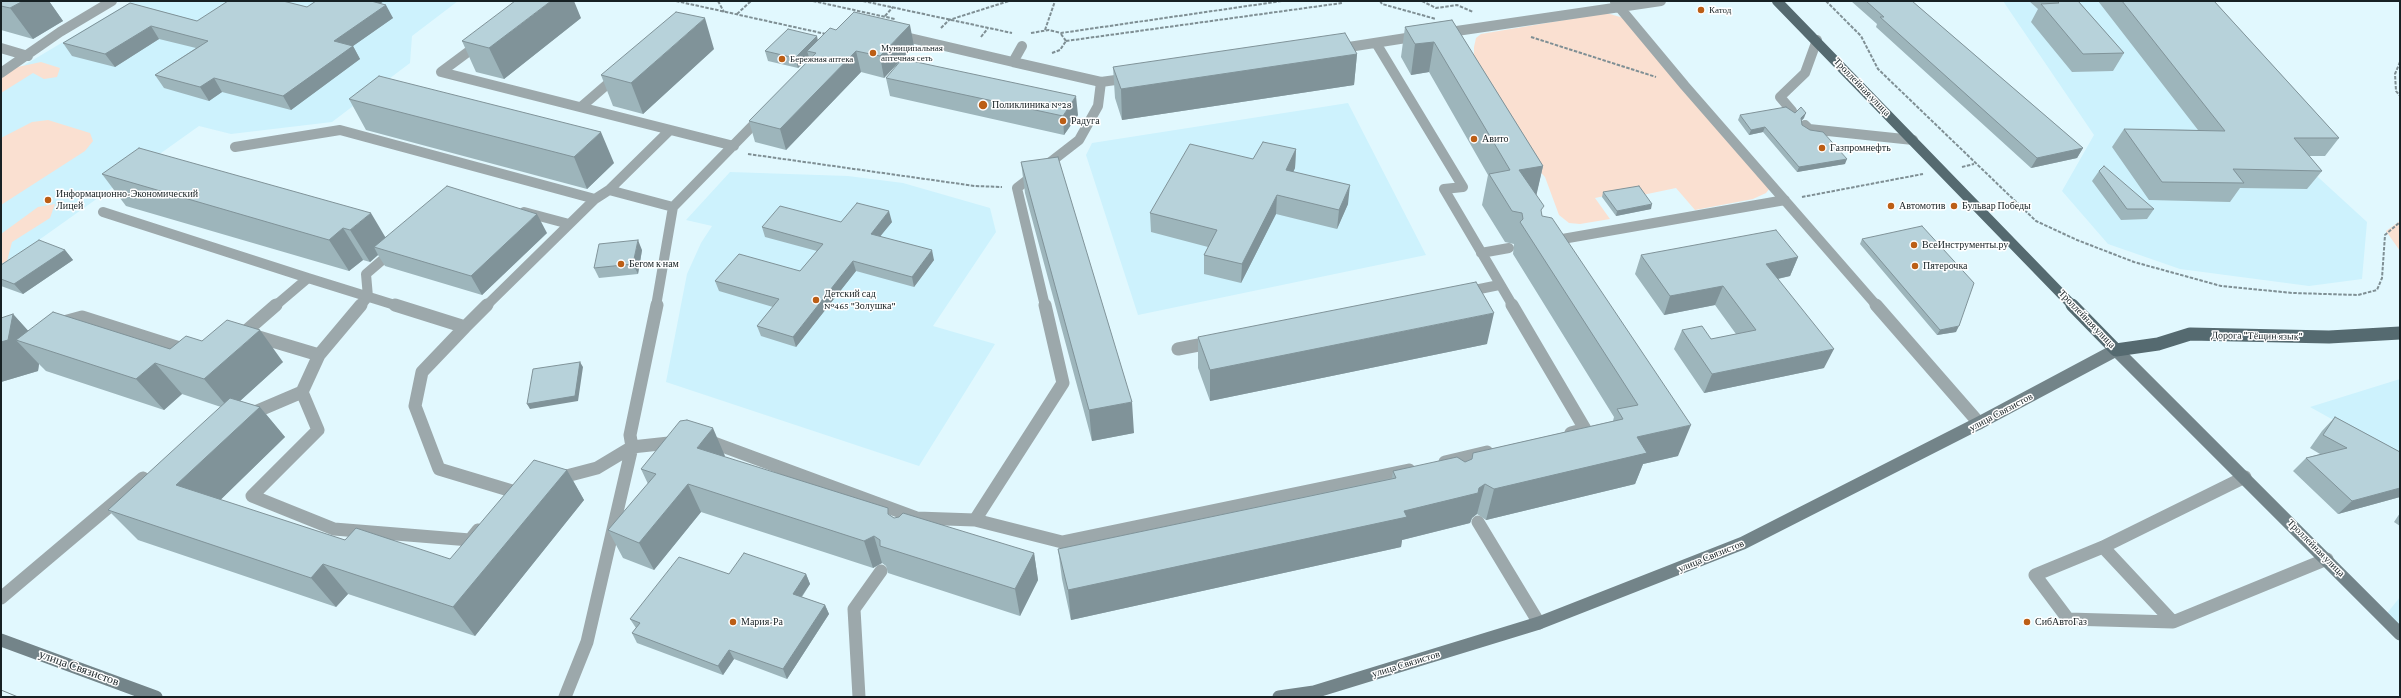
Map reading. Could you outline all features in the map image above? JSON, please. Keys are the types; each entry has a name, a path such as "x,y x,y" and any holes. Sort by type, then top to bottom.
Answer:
{"main road":[{"name":"Троллейная улица","path":"1778,1 2116,350 2245,477 2400,634"},
{"name":"Дорога \"Тёщин язык\"","path":"2116,350 2158,344 2190,334 2329,337 2400,333"},
{"name":"улица Связистов","path":"1279,697 1314,692 1539,623 1743,543 1979,423 2116,350"},
{"name":"улица Связистов","path":"1,640 156,697"}],"lane":[{"path":"1,73 28,56 60,32 112,1"},
{"path":"1329,50 1616,4 1661,1"},
{"path":"1616,4 1685,86 1979,423"},
{"path":"889,33 1101,82 1140,77"},
{"path":"485,39 441,72 734,146"},
{"path":"1792,111 1780,97 1806,73 1817,40"},
{"path":"1376,43 1463,187 1444,189 1499,285 1585,429 1556,436"},
{"path":"1013,62 1022,46"},
{"path":"1,48 28,56"},
{"path":"581,107 626,68"},
{"path":"975,520 1063,382 1017,188 1079,140 1098,106 1101,82"},
{"path":"565,697 587,642 632,447 630,435 650,344 673,206 767,111"},
{"path":"1804,124 1809,129 1913,140"},
{"path":"235,147 340,130 595,199"},
{"path":"512,491 439,469 415,406 422,372 569,224 595,199 609,190 670,130"},
{"path":"609,190 673,206"},
{"path":"1540,243 1785,200"},
{"path":"511,208 569,224"},
{"path":"103,212 466,327"},
{"path":"237,420 302,392 319,355 368,297 366,274 401,244"},
{"path":"1481,253 1509,248"},
{"path":"232,339 245,332 308,278"},
{"path":"1452,294 1499,285"},
{"path":"45,327 82,317 200,354"},
{"path":"245,332 319,355"},
{"path":"1178,349 1225,340"},
{"path":"302,392 318,430 252,496 334,529 470,540 488,518"},
{"path":"540,483 597,468 632,447 704,440 917,518 975,520 1062,542 1496,450"},
{"path":"1445,462 1452,474"},
{"path":"1,598 150,472"},
{"path":"2245,477 2103,547 2035,575 2068,619 2173,622 2327,559"},
{"path":"502,502 512,491 526,487"},
{"path":"908,531 917,518"},
{"path":"1478,522 1539,623"},
{"path":"2103,547 2173,622"},
{"path":"859,697 854,609 880,571"}],"path":[{"path":"676,1 829,35"},
{"path":"718,1 724,12"},
{"path":"737,14 751,1"},
{"path":"863,1 1025,36"},
{"path":"941,28 949,20 1009,1"},
{"path":"1045,30 1055,1"},
{"path":"1282,1 1061,34 1045,30 1036,31 1025,36 1021,41 1022,46 1031,54 1046,55 1060,50 1066,41 1342,3 1341,1"},
{"path":"1380,1 1382,4 1442,20"},
{"path":"1826,1 1861,36 1878,68 1975,164 2036,221 2077,240 2134,262 2221,286 2331,295 2358,295 2377,290 2382,278 2385,235 2400,222"},
{"path":"884,16 893,7"},
{"path":"981,37 988,28"},
{"path":"1061,34 1066,41"},
{"path":"1529,37 1685,86"},
{"path":"2400,62 2395,74 2396,91 2400,96"},
{"path":"734,146 752,156 975,186 1017,188"},
{"path":"1785,200 1975,164"}],"shaded area":[{"name":"Информационно-Экономический Лицей","path":"132,1 458,1 412,36 410,63 332,122 231,134 199,126 1,267 1,79"},
{"path":"2003,1 2165,1 2295,156 2367,222 2362,279 2309,286 2180,269 2108,244 2062,191 2094,135"},
{"path":"1606,13 1624,18 1770,188 1766,193 1753,199 1695,210 1676,188 1633,197 1629,191 1595,198 1610,219 1580,224 1569,223 1559,215 1545,177 1529,160 1474,60 1476,38 1481,34"},
{"path":"41,62 60,68 57,77 44,79 33,73 1,93 1,75 13,68"},
{"path":"1348,103 1426,255 1138,315 1086,155 1092,143"},
{"path":"48,120 90,133 93,141 85,151 1,205 1,138 32,122"},
{"name":"Детский сад №465 \"Золушка\"","path":"730,172 848,176 903,183 990,208 996,232 933,326 995,344 919,466 666,382 687,274 701,243 712,226 686,220"},
{"path":"55,204 50,218 12,242 7,261 1,264 1,234 38,207"},
{"path":"2400,221 2400,251 2386,231"},
{"path":"2400,379 2400,457 2310,407"},
{"path":"2400,597 2400,636 2384,617"}],"building":[{"path":"1,1 23,1 10,8 1,6"},
{"path":"228,1 283,1 307,7 316,1 371,1 386,5 334,41 353,46 283,96 214,78 200,87 155,75 208,41 151,26 105,54 63,43 130,3 197,21"},
{"path":"515,1 551,1 489,48 462,41"},
{"path":"1866,1 1912,1 2083,148 2037,158 1880,17 1884,17"},
{"path":"2057,1 2078,1 2124,53 2083,54 2041,4 2059,3"},
{"path":"2122,1 2214,1 2339,138 2294,138 2322,171 2233,169 2244,183 2162,182 2124,129 2225,131"},
{"path":"676,12 705,18 631,83 601,75"},
{"path":"854,12 910,25 880,56 856,51 780,129 749,121 816,53 807,51 830,28 836,30"},
{"path":"1452,20 1543,166 1519,170 1544,206 1541,210 1542,216 1552,218 1691,425 1637,437 1647,453 1494,489 1485,484 1479,488 1478,493 1404,511 1407,517 1068,590 1058,549 1396,478 1393,471 1457,457 1465,462 1472,459 1473,453 1623,419 1617,409 1638,405 1520,222 1523,219 1522,213 1512,211 1489,174 1510,170 1434,42 1415,44 1405,27"},
{"path":"788,29 817,36 795,58 765,51"},
{"path":"1345,33 1357,54 1121,89 1113,67"},
{"path":"902,59 1076,96 1063,116 886,78"},
{"path":"379,76 601,132 574,157 349,99"},
{"path":"1786,107 1795,113 1801,107 1806,113 1801,118 1802,125 1810,130 1823,132 1847,159 1799,167 1765,127 1751,130 1740,115"},
{"path":"1263,142 1296,149 1286,170 1350,185 1339,210 1277,195 1242,264 1204,255 1217,230 1150,213 1190,144 1253,159"},
{"path":"139,148 371,213 350,230 343,228 329,240 102,174"},
{"path":"1058,157 1132,402 1089,410 1021,162"},
{"path":"2104,166 2154,209 2127,209 2099,171"},
{"path":"447,186 537,214 471,276 374,247"},
{"path":"1639,186 1652,204 1617,211 1603,192"},
{"path":"857,203 889,211 871,234 932,250 912,277 853,261 793,337 757,326 779,299 715,281 739,254 800,271 823,244 762,227 780,206 841,222"},
{"name":"Пятерочка","path":"1922,226 1974,283 1959,326 1940,330 1862,239"},
{"path":"1776,230 1798,257 1766,264 1834,349 1712,374 1682,330 1702,326 1711,339 1756,330 1723,286 1670,296 1641,255"},
{"path":"39,240 65,250 14,284 1,279 1,265"},
{"path":"638,240 633,264 594,268 599,244"},
{"path":"1476,282 1494,313 1210,370 1198,337"},
{"path":"53,312 170,349 186,336 202,341 227,320 260,330 204,379 155,363 136,379 16,340"},
{"path":"13,314 8,340 1,342 1,318"},
{"path":"580,362 575,396 527,404 533,369"},
{"path":"230,398 260,407 176,485 345,540 356,528 450,559 534,460 567,470 453,607 323,564 311,578 108,510"},
{"path":"2335,417 2400,452 2400,488 2352,501 2306,458 2347,448 2323,435"},
{"path":"687,420 713,428 697,448 888,508 888,514 894,518 899,517 903,513 1034,553 1015,589 880,546 880,540 874,536 864,541 688,484 639,543 608,530 656,474 641,469 680,421"},
{"name":"Мария-Ра","path":"744,553 806,574 793,594 825,605 783,669 729,650 718,666 632,633 640,623 630,619 679,557 729,574"}],"tram line":[{"path":"1,690 18,697"}],"place":[{"name":"Катод","path":"1701,10"},
{"name":"Муниципальная аптечная сеть","path":"873,53"},
{"name":"Бережная аптека","path":"782,59"},
{"name":"Поликлиника №28","path":"983,105"},
{"name":"Радуга","path":"1063,121"},
{"name":"Авито","path":"1474,139"},
{"name":"Газпромнефть","path":"1822,148"},
{"name":"Информационно-Экономический Лицей","path":"48,200"},
{"name":"Автомотив","path":"1891,206"},
{"name":"Бульвар Победы","path":"1954,206"},
{"name":"ВсеИнструменты.ру","path":"1914,245"},
{"name":"Бегом к нам","path":"621,264"},
{"name":"Пятерочка","path":"1915,266"},
{"name":"Детский сад №465 \"Золушка\"","path":"816,300"},
{"name":"Мария-Ра","path":"733,622"},
{"name":"СибАвтоГаз","path":"2027,622"}]}
